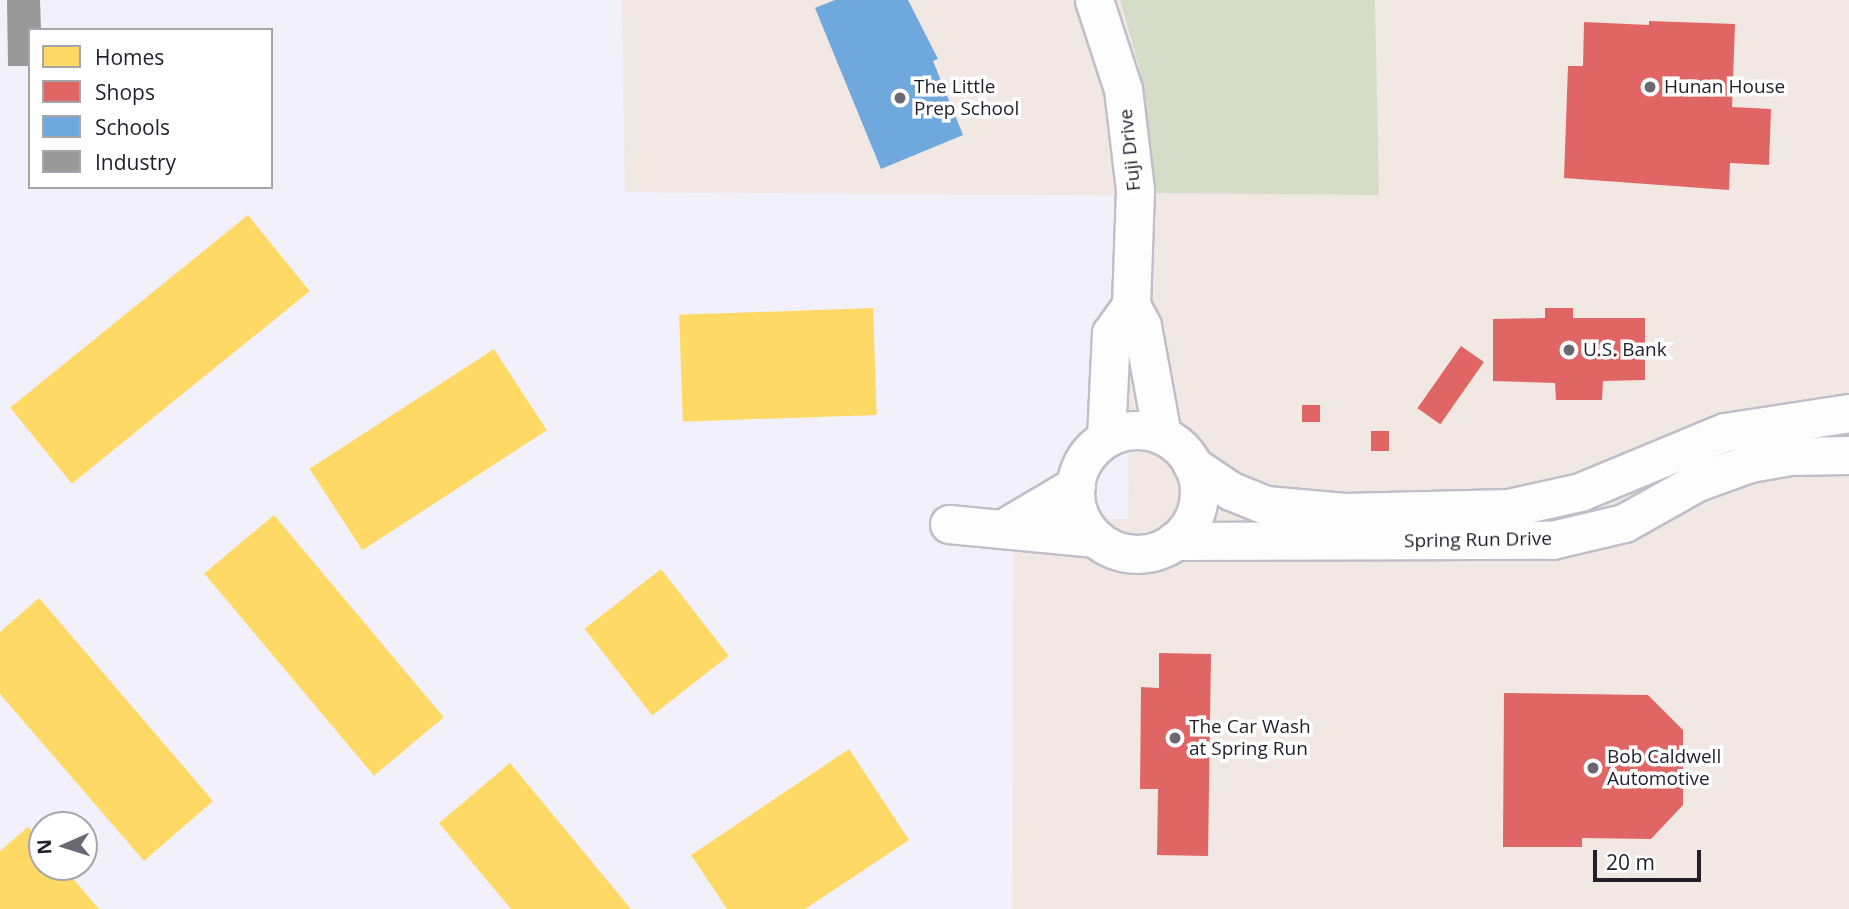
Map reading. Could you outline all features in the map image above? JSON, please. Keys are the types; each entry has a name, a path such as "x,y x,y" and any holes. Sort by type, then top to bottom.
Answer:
{"street":[{"name":"Fuji Drive","path":"1094,0 1123,89 1132,152 1131,305 1142,327 1162,435"},
{"path":"1106,438 1111,333 1131,305"},
{"name":"Spring Run Drive","path":"1192,465 1231,491 1266,505 1345,512 1508,508 1580,492 1725,432 1849,413"},
{"path":"949,524 1095,538 1128,554 1146,554 1174,541 1189,525 1197,506 1192,465 1180,447 1162,435 1124,431 1106,438 1091,450 1076,485 1076,504 1095,538"},
{"name":"Spring Run Drive","path":"1174,541 1552,540 1623,523 1697,482 1750,463 1788,456 1849,455"},
{"path":"1002,528 1076,485"}],"shaded area":[{"path":"622,0 1120,0 1139,67 1149,136 1149,193 1378,195 1375,0 1849,0 1849,909 1012,909 1014,519 1128,519 1131,196 625,192"}],"green space":[{"path":"1120,0 1375,0 1379,195 1149,193 1149,136 1139,67"}],"building: Homes":[{"path":"248,215 310,291 72,484 10,408"},
{"path":"873,308 877,415 683,422 679,315"},
{"path":"494,349 547,430 362,550 309,469"},
{"path":"274,515 444,717 374,776 204,573"},
{"path":"661,569 729,656 652,715 585,629"},
{"path":"39,598 213,801 144,861 0,694 0,632"},
{"path":"849,749 909,840 805,909 727,909 691,855"},
{"path":"510,763 631,909 511,909 439,823"},
{"path":"28,827 28,881 75,881 99,909 0,909 0,851"}],"building: Shops":[{"name":"Hunan House","path":"1649,21 1735,24 1732,107 1771,109 1769,165 1730,163 1729,190 1564,178 1568,66 1583,66 1584,22 1649,25"},
{"name":"U.S. Bank","path":"1545,308 1573,308 1573,318 1645,318 1645,380 1603,381 1602,400 1556,400 1555,383 1493,381 1493,319 1545,318"},
{"path":"1461,346 1484,362 1440,424 1417,408"},
{"path":"1302,405 1320,405 1320,422 1302,422"},
{"path":"1371,431 1389,431 1389,451 1371,451"},
{"name":"The Car Wash at Spring Run","path":"1159,653 1211,654 1208,856 1157,855 1158,789 1140,789 1141,687 1159,688"},
{"name":"Bob Caldwell Automotive","path":"1504,693 1648,695 1683,730 1683,805 1651,839 1582,838 1582,847 1503,847"}],"building: Schools":[{"name":"The Little Prep School","path":"835,0 908,0 938,59 933,61 963,135 881,169 815,8"}],"building: Industry":[{"path":"7,0 40,0 41,28 28,28 28,66 8,66"}],"place":[{"name":"Hunan House","path":"1650,87"},
{"name":"The Little Prep School","path":"900,98"},
{"name":"U.S. Bank","path":"1569,350"},
{"name":"The Car Wash at Spring Run","path":"1175,738"},
{"name":"Bob Caldwell Automotive","path":"1593,768"}]}
